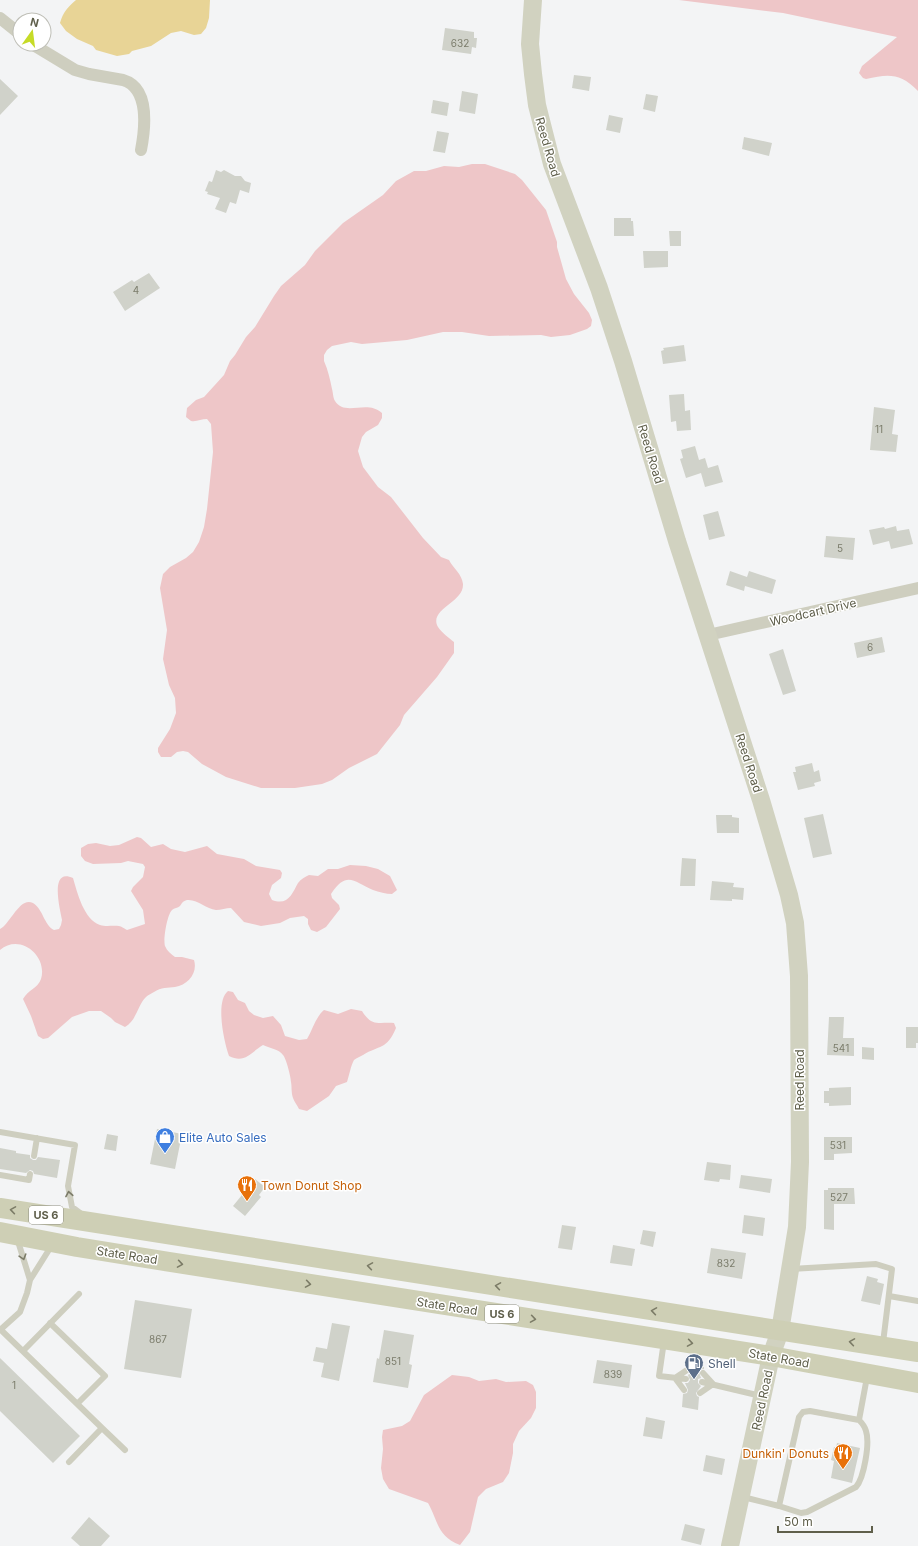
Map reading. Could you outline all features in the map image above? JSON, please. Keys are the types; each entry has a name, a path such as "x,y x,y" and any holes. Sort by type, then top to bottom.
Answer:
{"main road":[{"name":"US 6","path":"0,1208 918,1352"},
{"name":"State Road","path":"8,1233 162,1261 771,1356 918,1383"}],"street":[{"name":"Reed Road","path":"533,0 530,44 536,103 552,164 599,288 618,346 677,541 763,807 789,895 795,924 799,976 800,1162 797,1227 780,1331 771,1356 730,1546"},
{"path":"0,18 12,28"},
{"path":"45,52 75,70 129,82 136,87 145,119 141,150"},
{"name":"Woodcart Drive","path":"708,634 918,588"}],"lane":[{"path":"0,1132 75,1144 68,1186 72,1207 92,1222"},
{"path":"34,1156 37,1138"},
{"path":"0,1175 29,1180 30,1174"},
{"path":"8,1233 30,1280"},
{"path":"54,1242 30,1280 20,1312 1,1330 125,1450"},
{"path":"791,1269 876,1264 892,1269 883,1347"},
{"path":"23,1351 79,1294"},
{"path":"889,1296 918,1301"},
{"path":"50,1323 105,1376 77,1404"},
{"path":"664,1340 659,1376 686,1380"},
{"path":"675,1378 687,1370"},
{"path":"703,1373 712,1384"},
{"path":"740,1497 801,1513 807,1512 856,1487 860,1482 867,1444 866,1430 860,1420 868,1374"},
{"path":"675,1378 684,1390"},
{"path":"702,1382 763,1396"},
{"path":"700,1393 712,1384"},
{"path":"779,1506 799,1417 803,1412 810,1411 860,1420"},
{"path":"69,1462 102,1428"}],"shaded area":[{"path":"76,0 210,0 209,18 206,28 201,34 194,35 181,31 171,33 151,46 132,51 129,54 117,56 96,50 93,46 77,39 66,31 60,23 66,10"},
{"path":"679,0 918,0 918,91 906,81 894,76 881,76 866,79 859,73 862,66 897,37 783,13"},
{"path":"472,164 485,164 515,174 522,180 546,210 557,242 566,279 574,294 589,313 592,320 591,326 570,335 551,337 541,335 489,336 462,332 443,332 407,340 362,344 351,342 332,346 324,355 324,361 334,398 339,406 344,408 370,407 382,413 382,418 378,425 366,432 362,437 358,451 363,467 378,487 391,497 423,538 441,557 449,560 461,577 463,584 462,591 442,610 436,621 438,627 454,642 454,653 437,677 404,715 400,725 377,754 349,768 332,780 322,784 295,788 261,788 226,777 202,764 188,752 177,752 171,757 161,757 158,752 158,748 170,729 176,713 175,698 169,685 163,659 167,630 160,588 163,574 170,567 186,558 193,552 199,542 204,527 207,509 213,452 211,424 207,419 191,421 186,417 187,408 196,400 204,397 224,375 230,361 246,337 255,327 281,286 305,265 315,251 343,223 383,195 396,181 414,171 426,171 444,166 459,167"},
{"path":"137,837 141,838 151,847 163,844 171,849 185,852 207,846 217,854 244,859 256,866 280,870 282,873 281,878 272,885 269,894 272,900 282,901 289,898 299,882 309,875 318,876 328,869 338,869 350,865 366,866 378,869 390,876 397,890 392,894 387,894 373,890 356,881 346,880 342,882 331,894 332,898 339,905 340,909 326,927 317,932 311,930 308,924 308,919 304,916 290,918 280,923 261,926 244,922 231,908 216,910 195,901 186,900 170,913 166,928 165,946 175,957 194,960 195,969 188,981 180,986 159,989 148,996 141,1004 135,1017 125,1027 115,1022 101,1011 89,1011 72,1017 48,1038 43,1039 38,1036 23,999 40,982 42,970 40,962 31,950 24,946 16,944 8,945 0,950 0,929 19,907 28,902 33,903 39,909 51,928 54,930 59,929 62,920 58,899 58,884 61,878 66,876 73,878 85,912 94,922 103,926 120,926 127,930 145,924 143,910 131,891 143,877 145,867 143,864 128,861 121,863 93,864 85,861 81,856 81,848 88,844 96,843 110,846 119,845"},
{"path":"228,991 233,992 238,1000 245,1003 249,1011 254,1015 263,1018 273,1016 281,1025 285,1036 299,1040 307,1039 316,1020 324,1010 338,1014 351,1009 362,1011 372,1022 394,1023 396,1028 386,1044 354,1060 347,1082 336,1086 329,1096 307,1111 299,1109 293,1099 288,1068 284,1057 279,1051 263,1045 244,1058 239,1059 229,1056 223,1032 221,1012 224,996"},
{"path":"452,1375 469,1377 479,1381 496,1379 506,1382 526,1381 533,1385 536,1392 536,1408 531,1418 519,1431 513,1444 513,1453 509,1473 503,1482 486,1489 478,1497 470,1532 460,1545 452,1541 443,1533 428,1503 389,1489 383,1479 381,1468 383,1430 402,1426 410,1421 424,1395"}],"building":[{"path":"445,28 474,32 474,38 477,38 476,48 472,47 471,54 442,50"},
{"path":"574,75 591,77 589,91 572,88"},
{"path":"0,79 18,96 0,115"},
{"path":"462,91 478,94 475,114 459,111"},
{"path":"646,94 658,96 655,112 643,109"},
{"path":"433,100 449,103 447,116 431,113"},
{"path":"609,115 623,118 620,133 606,130"},
{"path":"437,131 449,133 445,153 433,151"},
{"path":"744,137 772,143 769,156 742,149"},
{"path":"216,170 221,172 224,170 235,176 241,176 245,181 251,183 249,193 240,190 236,204 230,202 226,213 215,209 220,198 207,194 208,192 205,191 209,181 212,182"},
{"path":"614,218 631,218 631,221 633,221 634,236 614,236"},
{"path":"669,231 681,231 681,246 670,246"},
{"path":"643,251 668,251 668,267 644,268"},
{"path":"149,273 160,288 125,311 113,292 132,280 134,282"},
{"path":"684,345 686,361 663,364 661,351 664,350 663,348"},
{"path":"684,394 685,411 690,410 691,430 677,431 676,421 671,422 669,395"},
{"path":"874,407 895,410 892,434 898,435 896,452 870,450"},
{"path":"695,446 699,460 705,458 708,468 718,465 723,482 705,487 701,473 686,478 680,459 683,458 681,450"},
{"path":"718,511 725,536 709,540 703,515"},
{"path":"896,526 897,531 909,529 913,544 891,549 889,541 873,545 869,530 884,527 885,529"},
{"path":"826,536 855,538 853,560 824,557"},
{"path":"730,571 747,577 749,571 776,580 772,594 745,586 744,591 726,585"},
{"path":"882,637 885,652 857,658 854,643"},
{"path":"783,649 796,691 783,695 769,654"},
{"path":"812,763 814,772 819,770 821,781 814,783 815,786 798,790 793,772 796,772 795,767"},
{"path":"823,814 832,854 813,858 804,818"},
{"path":"716,815 732,815 732,817 739,818 739,833 717,833"},
{"path":"682,858 696,859 695,886 680,886"},
{"path":"712,881 734,883 733,887 744,888 743,900 710,900"},
{"path":"829,1017 844,1017 843,1038 854,1038 854,1056 827,1055"},
{"path":"906,1027 918,1027 918,1043 916,1043 916,1048 906,1048"},
{"path":"862,1047 874,1048 874,1060 862,1059"},
{"path":"851,1087 851,1105 829,1106 829,1103 824,1103 824,1091 829,1091 829,1088"},
{"path":"157,1129 182,1134 175,1169 150,1164"},
{"path":"107,1134 118,1136 116,1151 104,1149"},
{"path":"824,1137 852,1137 852,1153 834,1154 834,1160 824,1160"},
{"path":"0,1148 16,1151 16,1153 30,1155 30,1158 33,1160 36,1160 38,1157 60,1160 57,1178 34,1174 33,1171 30,1170 26,1173 0,1169"},
{"path":"707,1162 731,1165 730,1180 720,1179 719,1182 704,1180"},
{"path":"741,1175 772,1179 770,1193 739,1188"},
{"name":"Town Donut Shop","path":"255,1179 265,1187 259,1195 261,1197 245,1216 233,1206"},
{"path":"828,1188 854,1188 855,1204 834,1204 834,1230 824,1229 824,1190 828,1190"},
{"path":"744,1215 765,1218 763,1236 742,1233"},
{"path":"562,1225 576,1227 572,1250 558,1248"},
{"path":"643,1230 656,1232 653,1247 640,1244"},
{"path":"613,1245 635,1249 632,1266 610,1263"},
{"path":"711,1248 746,1253 742,1279 707,1273"},
{"path":"867,1276 878,1279 877,1282 884,1284 880,1305 861,1301"},
{"path":"135,1300 192,1309 181,1378 124,1369"},
{"path":"332,1323 350,1326 339,1381 321,1377 324,1363 313,1361 316,1347 327,1349"},
{"path":"384,1330 414,1335 409,1364 412,1365 408,1388 373,1382"},
{"path":"0,1358 80,1436 53,1463 0,1411"},
{"path":"597,1360 632,1365 629,1388 593,1383"},
{"path":"688,1364 704,1367 704,1369 700,1369 699,1372 701,1378 698,1379 698,1383 701,1386 696,1393 699,1397 698,1410 682,1407 683,1394 687,1393 688,1390 685,1383 688,1383 690,1380 688,1375 691,1372 691,1369"},
{"path":"646,1417 665,1421 662,1439 643,1436"},
{"name":"Dunkin' Donuts","path":"837,1443 860,1448 852,1483 831,1478 834,1461 831,1460 834,1447 836,1448"},
{"path":"706,1455 725,1459 722,1475 703,1471"},
{"path":"89,1517 110,1536 101,1546 80,1546 71,1538"},
{"path":"685,1524 705,1529 701,1545 681,1540"}],"place":[{"name":"Elite Auto Sales","path":"165,1154"},
{"name":"Town Donut Shop","path":"247,1202"},
{"name":"Shell","path":"694,1380"},
{"name":"Dunkin' Donuts","path":"843,1470"}]}
